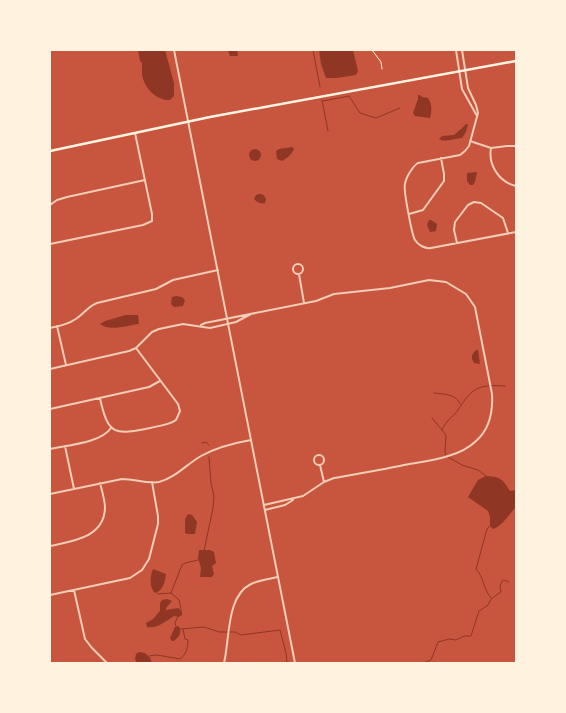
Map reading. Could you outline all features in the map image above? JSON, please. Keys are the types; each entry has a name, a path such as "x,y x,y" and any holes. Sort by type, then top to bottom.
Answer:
{"main road":[{"path":"50,151 188,122 516,62"}],"street":[{"path":"174,50 295,663"},
{"path":"456,50 463,92 474,108 478,117"},
{"path":"462,50 469,90 477,108 478,117 467,149 463,153 416,164 406,179 404,189 415,240 424,247 430,248 516,232"},
{"path":"463,92 469,90"},
{"path":"469,101 474,100"},
{"path":"50,244 143,225 152,221 152,214 135,133"},
{"path":"470,141 491,148 516,146"},
{"path":"491,148 490,152 494,170 500,177 516,186"},
{"path":"409,214 423,210 444,181 441,158"},
{"path":"50,204 56,200 67,197 145,180"},
{"path":"457,243 454,230 455,222 466,206 474,202 481,203 503,218 508,234"},
{"path":"298,264 301,265 303,269 303,272 299,274 296,274 293,271 294,266 298,264"},
{"path":"50,328 74,320 88,307 97,303 152,290 173,280 218,270"},
{"path":"299,274 305,303"},
{"path":"201,326 205,323 227,318 316,301 334,294 390,288 429,280 440,281 451,285 466,294 475,307 492,394 492,403 490,420 484,432 474,443 460,452 437,459 334,478 324,482 310,493 285,505 265,510"},
{"path":"50,368 124,353 136,348 149,334 157,329 183,324 209,328 238,322 253,313"},
{"path":"57,326 66,365"},
{"path":"100,398 104,417 111,428 121,432 129,432 169,424 176,420 179,413 179,407 136,348"},
{"path":"50,409 150,387 160,381"},
{"path":"50,449 100,438 111,428"},
{"path":"50,494 100,483 127,479 160,482 207,452 231,444 251,440"},
{"path":"65,446 74,489"},
{"path":"320,465 323,463 324,458 321,455 318,455 315,457 314,461 316,464 320,465 324,482"},
{"path":"50,595 130,578 139,573 150,555 158,524 152,482"},
{"path":"50,546 85,537 99,526 105,507 100,483"},
{"path":"264,505 295,499"},
{"path":"224,663 232,610 237,596 251,584 278,577"},
{"path":"74,590 84,637 92,648 107,663"}],"path":[{"path":"372,50 381,62 382,69"}],"shaded area":[{"path":"138,50 165,50 174,83 174,96 170,100 160,98 151,92 147,87 144,82 142,63 140,61"},
{"path":"228,50 237,50 238,55 230,56"},
{"path":"319,50 353,50 358,71 356,75 326,78 321,64"},
{"path":"418,95 428,98 431,107 430,118 415,116 413,113"},
{"path":"466,124 468,124 466,132 462,138 447,140 439,139 442,136 454,135"},
{"path":"292,147 294,149 287,158 282,161 277,159 276,151 279,149"},
{"path":"255,149 259,151 261,155 259,159 255,161 251,159 249,155 251,151"},
{"path":"477,172 475,182 473,185 470,185 467,181 467,173"},
{"path":"259,194 265,197 265,203 259,203 254,199 256,195"},
{"path":"429,220 437,224 436,231 430,232 427,225"},
{"path":"172,297 182,297 185,300 183,306 174,307 171,304"},
{"path":"126,315 138,315 139,324 109,328 100,324 105,321"},
{"path":"476,350 478,350 480,364 474,363 472,359 472,355"},
{"path":"486,476 499,478 510,491 516,490 516,508 502,523 493,529 490,526 488,511 468,497 478,480"},
{"path":"188,514 192,515 197,522 195,534 185,533 185,519"},
{"path":"199,550 210,550 214,552 216,563 212,566 214,574 212,577 200,577 201,568 198,558"},
{"path":"153,569 166,574 162,588 155,593 152,588 151,581"},
{"path":"167,599 172,601 166,610 178,608 182,611 182,615 179,617 174,616 158,626 147,627 146,623 153,619 160,611 160,603 162,600"},
{"path":"178,626 180,628 179,635 174,641 172,641 170,638 175,627"},
{"path":"139,652 147,655 152,663 137,663 135,659 136,654"}],"waterway":[{"path":"313,50 320,87"},
{"path":"323,101 349,96 360,113 376,118 400,108"},
{"path":"322,100 328,131"},
{"path":"442,430 472,392 482,387 505,386"},
{"path":"434,393 453,396 460,404"},
{"path":"432,418 446,435 446,455"},
{"path":"202,443 206,442 209,445"},
{"path":"204,551 214,496 211,483 209,457"},
{"path":"448,457 462,465 478,470 486,476"},
{"path":"490,526 487,529 476,569 479,572 486,591 491,598"},
{"path":"171,593 182,565 198,560"},
{"path":"423,663 431,660 438,642 449,639 456,640 464,636 471,636 479,611 488,605 491,599 501,592 500,586 502,581 504,580 509,582"},
{"path":"157,593 171,593 179,600 181,609"},
{"path":"176,626 175,623 178,616"},
{"path":"181,629 204,627 219,632 235,632 241,635 280,630 287,663"},
{"path":"149,656 157,655 180,659 185,653 188,643 188,640 185,639 183,629"}]}
